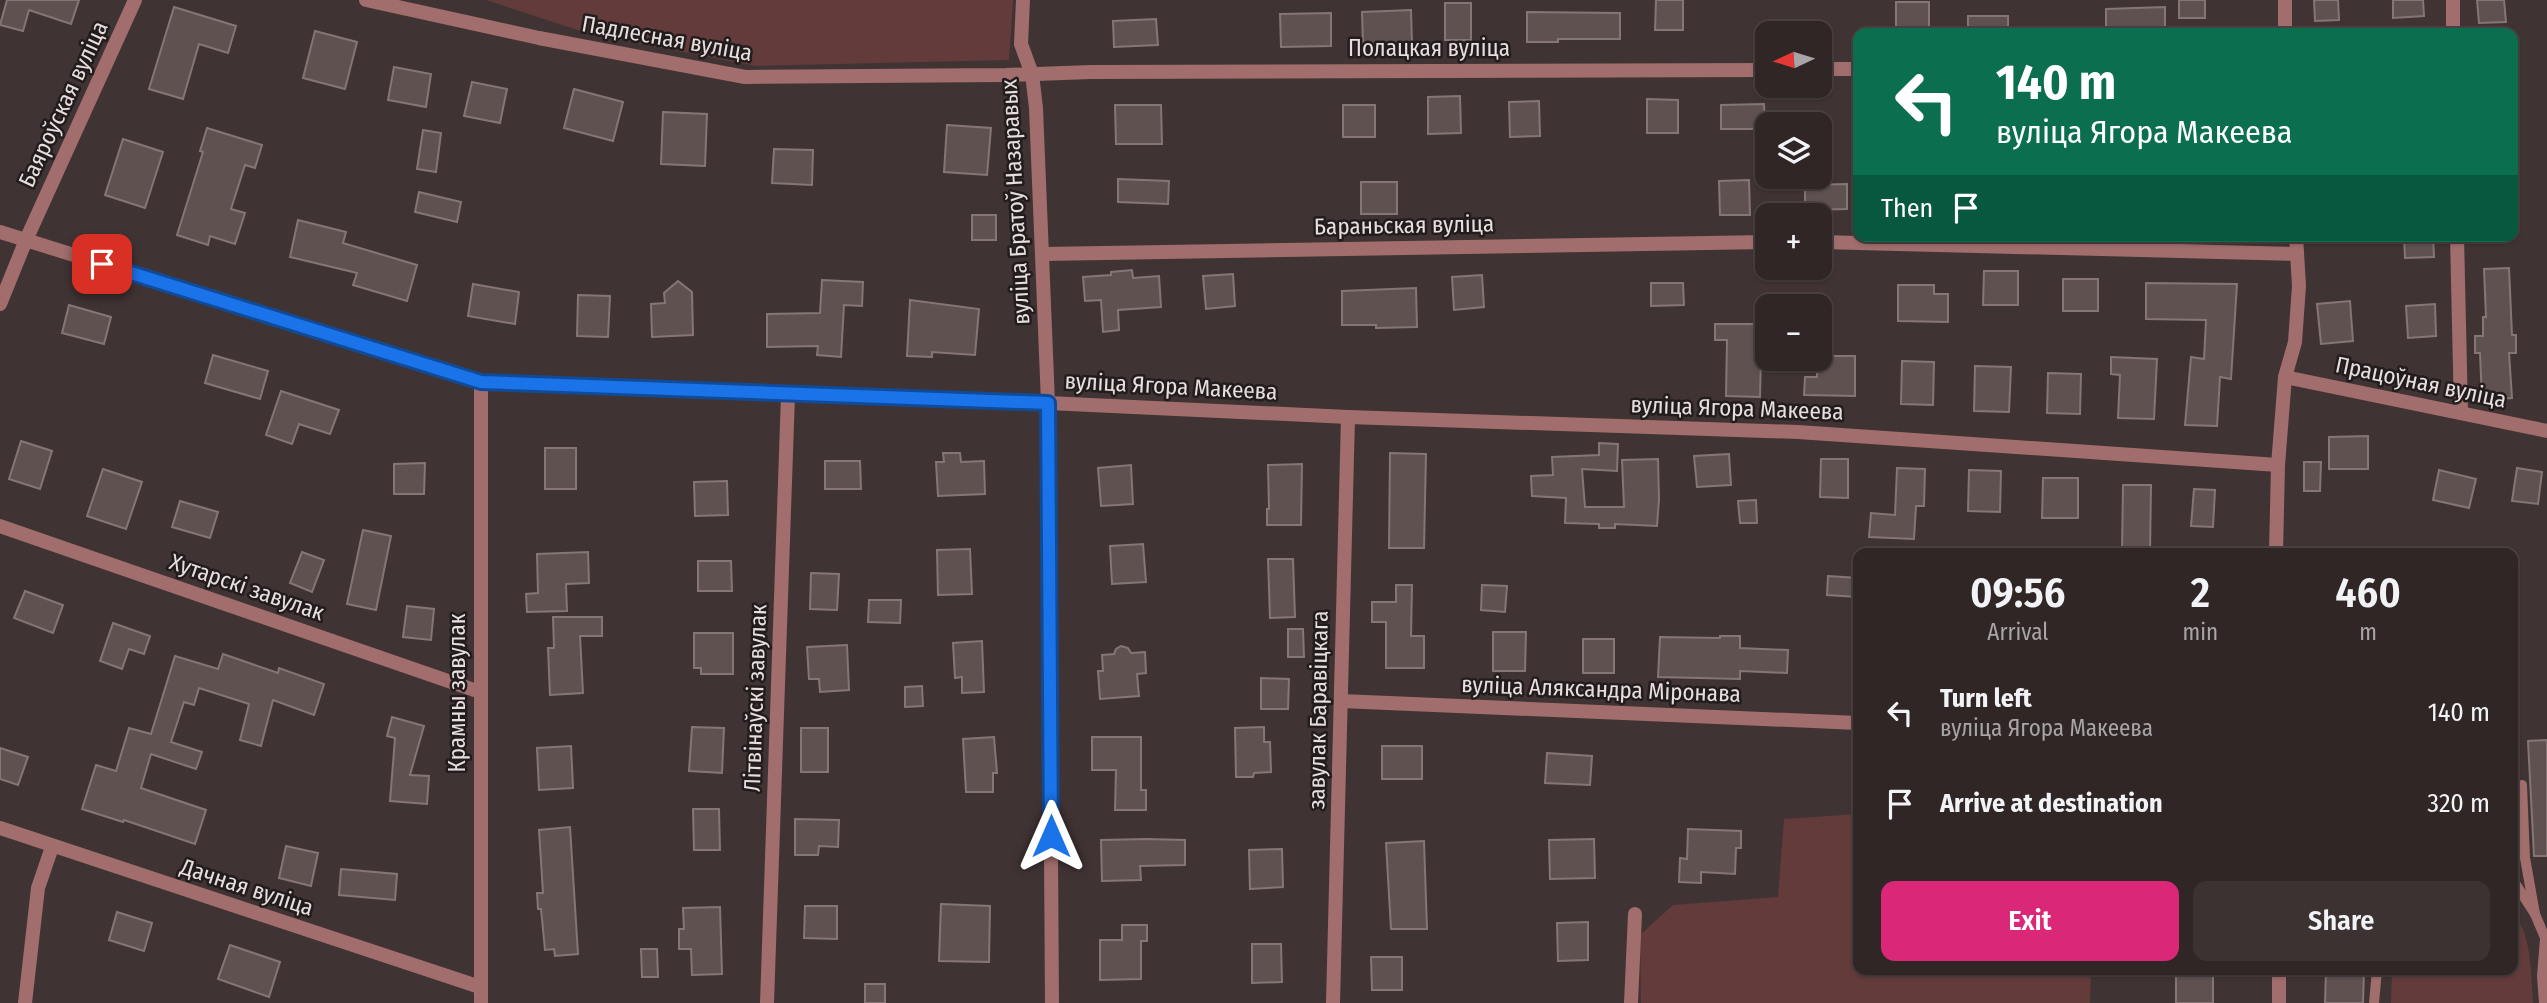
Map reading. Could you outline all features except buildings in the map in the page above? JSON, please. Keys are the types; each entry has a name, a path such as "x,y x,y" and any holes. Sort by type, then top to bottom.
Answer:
{"street":[{"name":"Баяроўская вуліца","path":"0,304 26,240 135,0"},
{"name":"Падлесная вуліца","path":"366,0 539,38 745,77 1091,72"},
{"name":"вуліца Братоў Назаравых","path":"1023,0 1021,44 1032,74 1036,108 1048,403 1052,1003"},
{"path":"2285,0 2285,28"},
{"path":"2453,0 2453,28"},
{"path":"1832,69 1853,69"},
{"name":"Полацкая вуліца","path":"1091,72 1755,70"},
{"name":"вуліца Ягора Макеева","path":"0,232 481,382 1798,432 2278,465"},
{"name":"Бараньская вуліца","path":"1042,254 1755,242"},
{"path":"1832,242 2297,254"},
{"path":"2276,548 2278,465 2285,377 2295,342 2299,286 2296,242"},
{"path":"2457,242 2461,413"},
{"name":"Працоўная вуліца","path":"2285,377 2547,431"},
{"name":"Крамны завулак","path":"481,382 481,1003"},
{"name":"Літвінаўскі завулак","path":"766,1003 788,395"},
{"name":"завулак Баравіцкага","path":"1333,1003 1348,417"},
{"name":"Хутарскі завулак","path":"0,526 480,692"},
{"name":"вуліца Аляксандра Міронава","path":"1341,701 1853,723"},
{"name":"Дачная вуліца","path":"0,828 480,987"},
{"path":"24,1003 38,888 52,847"},
{"path":"1631,1003 1635,914"},
{"path":"2546,1003 2547,939"},
{"path":"2279,975 2279,1003"}],"lane":[{"path":"2522,785 2525,858 2535,914"},
{"path":"2518,888 2547,939"},
{"path":"2374,1003 2377,975"}],"shaded area":[{"path":"486,0 1013,0 1009,60 756,66 590,34"},
{"path":"1853,814 1853,975 2091,975 2090,1003 1641,1003 1640,935 1673,905 1778,897 1784,819"},
{"path":"2518,919 2527,943 2533,1003 2391,1003 2392,975 2518,975"}],"route":[{"path":"102,264 481,382 773,395 1048,403 1051,836"}]}
